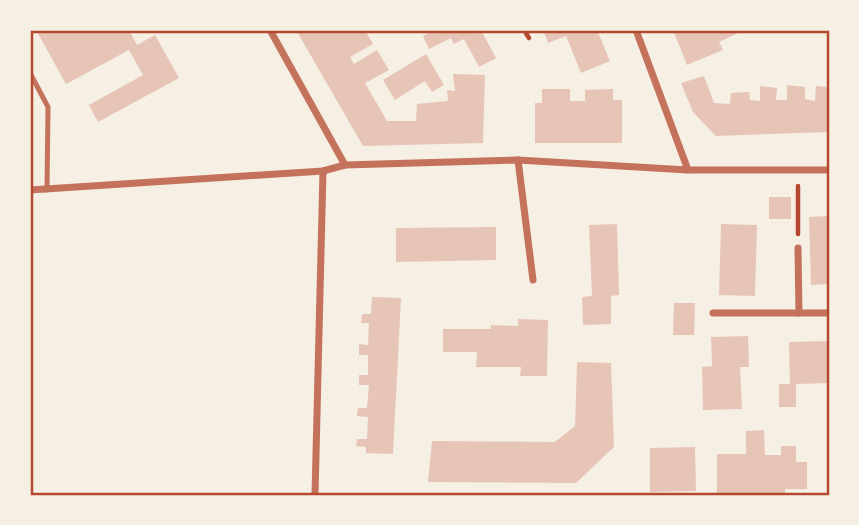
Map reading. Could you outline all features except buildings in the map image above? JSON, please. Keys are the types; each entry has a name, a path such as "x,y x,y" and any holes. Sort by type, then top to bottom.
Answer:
{"street":[{"path":"270,30 345,165"},
{"path":"636,30 688,170"},
{"path":"518,160 533,280"},
{"path":"30,190 323,171 345,165 518,160 688,170 829,170"},
{"path":"315,495 323,171"},
{"path":"799,248 799,313"},
{"path":"713,313 829,313"}],"lane":[{"path":"30,73 48,107 47,190"}],"path":[{"path":"524,30 528,38"},
{"path":"797,169 799,248"}]}
